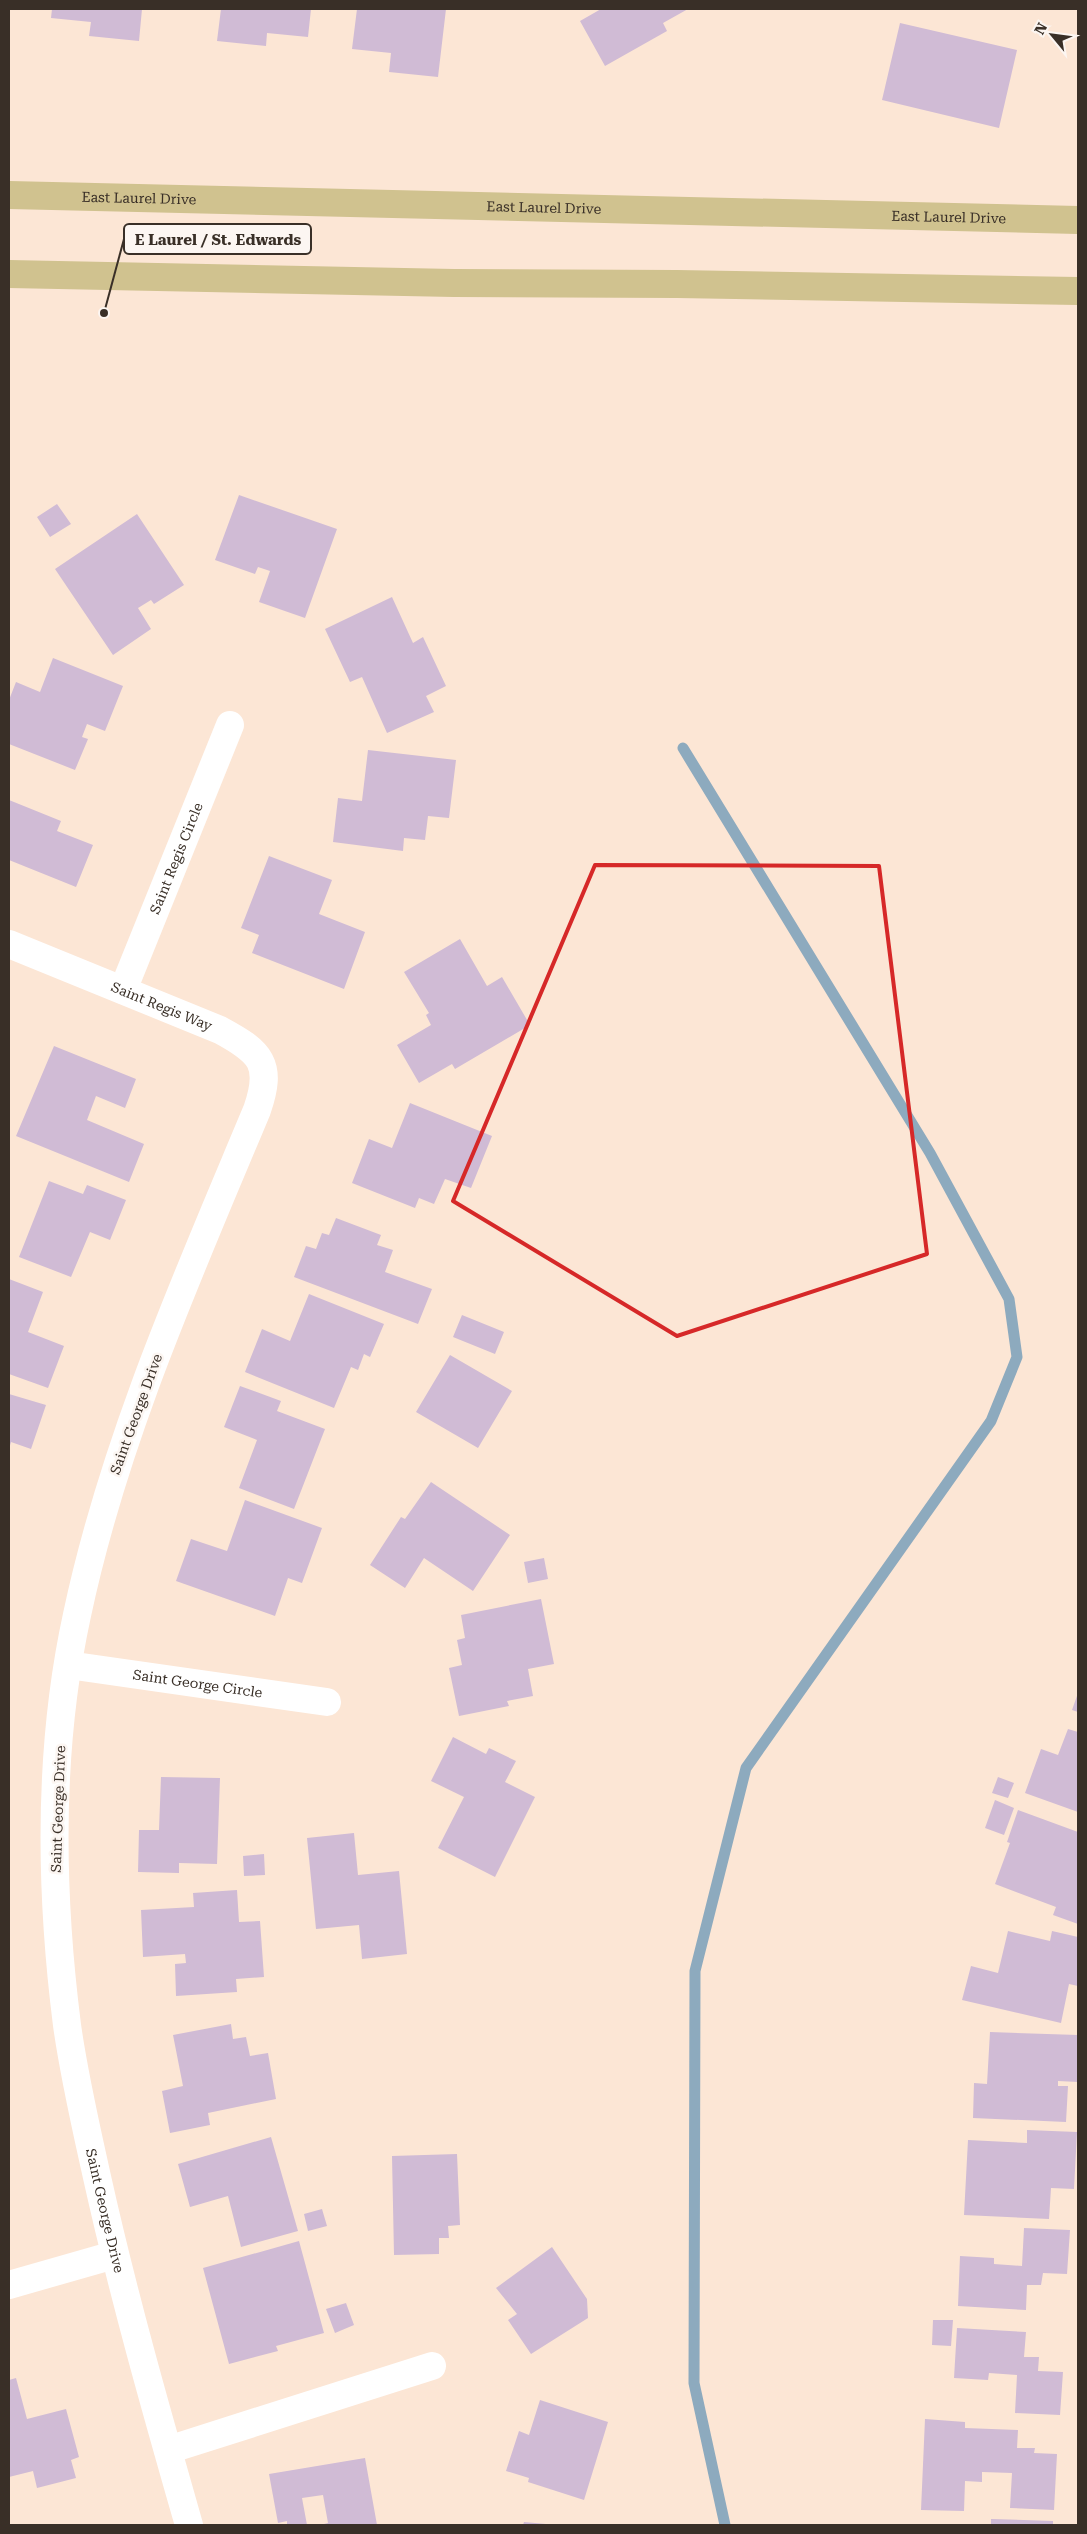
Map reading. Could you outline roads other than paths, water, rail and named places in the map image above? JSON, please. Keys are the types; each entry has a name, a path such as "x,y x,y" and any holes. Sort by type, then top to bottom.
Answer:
{"main road":[{"name":"East Laurel Drive","path":"9,195 1078,220"},
{"path":"9,274 454,283 676,284 1078,291"}],"street":[{"name":"Saint Regis Circle","path":"123,990 230,725"},
{"name":"Saint Regis Way","path":"9,944 220,1030 240,1041 254,1052 262,1064 265,1076 263,1093 257,1110"},
{"name":"Saint George Drive","path":"189,2525 114,2256 77,2085 62,1979 55,1822 68,1665 91,1554 131,1424 257,1110"},
{"name":"Saint George Circle","path":"68,1665 328,1702"},
{"path":"9,2285 114,2256"},
{"path":"168,2450 432,2366"}],"waterway":[{"path":"683,748 930,1153 1009,1299 1017,1357 991,1421 746,1768 695,1971 694,2383 725,2525"}],"place":[{"name":"E Laurel / St. Edwards","path":"104,313"}]}
